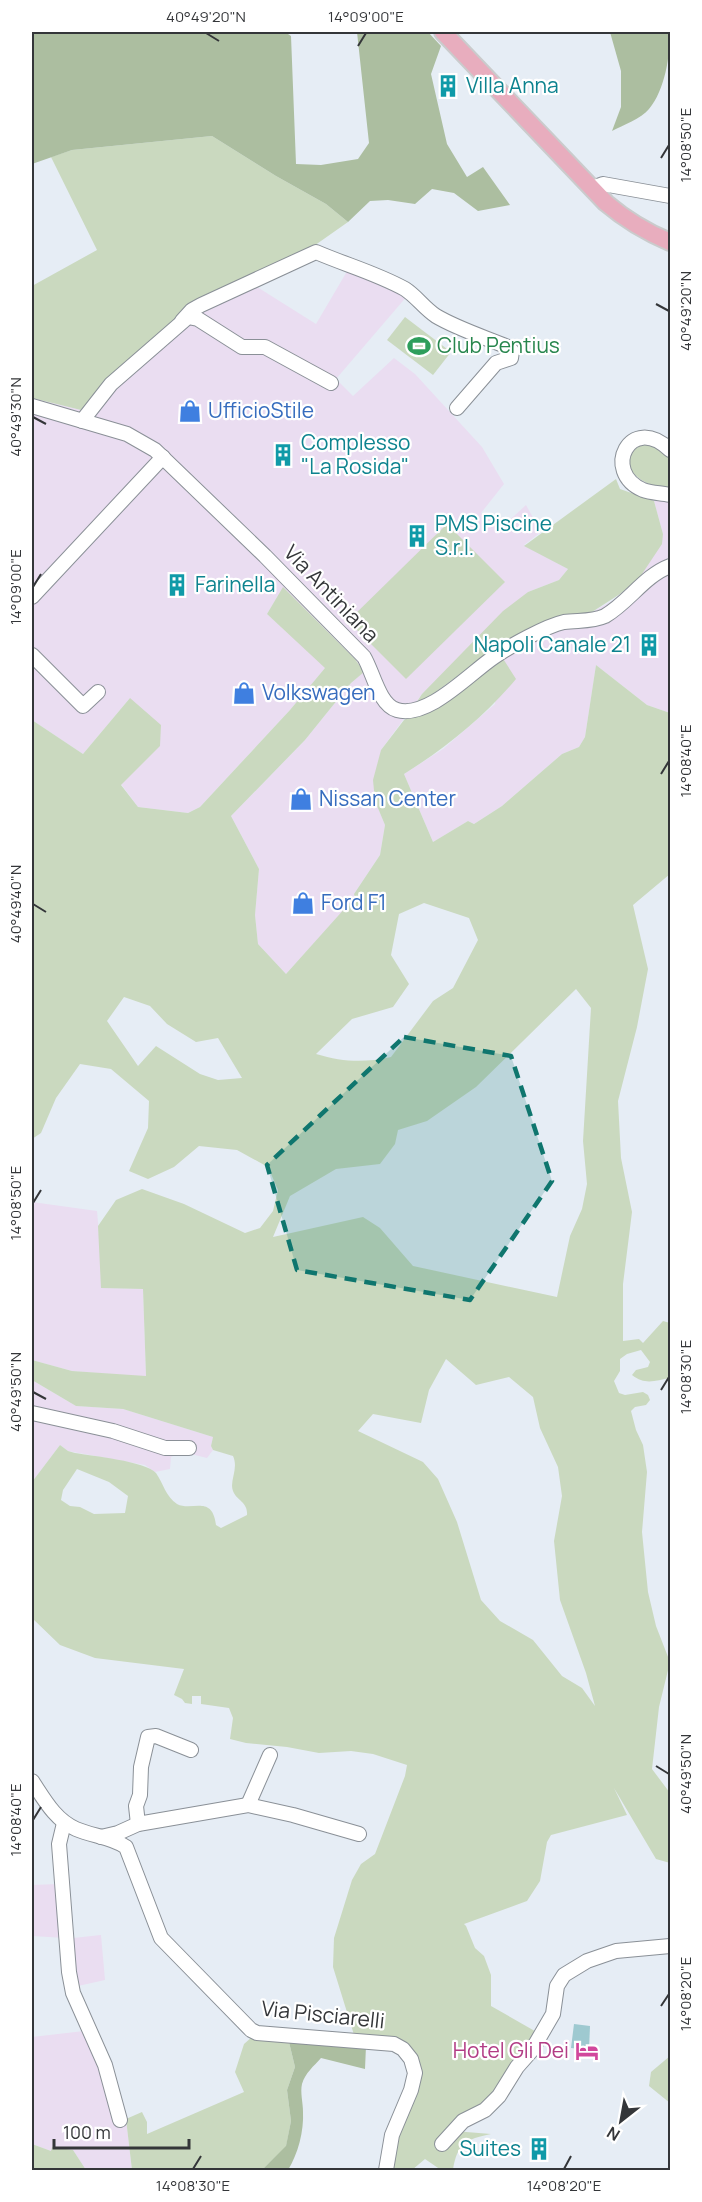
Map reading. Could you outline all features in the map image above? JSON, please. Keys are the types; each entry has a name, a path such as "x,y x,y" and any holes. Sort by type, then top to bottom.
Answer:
{"main road":[{"path":"442,32 592,188 625,219 648,233 670,242"}],"street":[{"path":"592,188 603,184 670,196"},
{"path":"82,421 111,384 192,310 316,252 383,278 408,291 422,306 437,316 471,333 508,346 512,351 511,358 496,363 457,408"},
{"path":"182,321 188,317 198,319 242,347 266,347 331,383"},
{"name":"Via Antiniana","path":"32,406 127,434 145,443 163,457 364,657 380,694 392,708 399,711 416,711 433,702 495,656 534,635 563,622 603,617 661,570 670,566"},
{"path":"670,450 653,438 636,439 626,447 622,461 625,474 640,489 670,495"},
{"path":"32,597 163,457"},
{"path":"32,656 83,706 98,692"},
{"path":"32,1413 113,1431 165,1448 189,1448"},
{"path":"138,1824 136,1806 141,1795 141,1767 148,1737 156,1736 191,1750"},
{"path":"248,1805 270,1755"},
{"path":"32,1781 64,1823 59,1844 69,1972 73,1993 105,2065 120,2120"},
{"path":"101,1837 118,1833 138,1824 248,1805 359,1834"},
{"name":"Via Pisciarelli","path":"64,1823 126,1847 160,1938 251,2030 257,2033 394,2044 403,2049 414,2066 414,2081 392,2135 386,2170"},
{"path":"442,2144 463,2121 492,2104 499,2096 517,2067 532,2050 553,2014 557,1986 564,1975 587,1961 616,1951 670,1946"}],"highlighted area":[{"path":"404,1037 511,1056 552,1181 470,1300 297,1270 267,1165"}],"shaded area":[{"path":"349,268 408,295 336,379 353,396 394,358 415,374 482,447 504,484 481,513 500,529 526,505 541,532 524,545 568,569 559,580 528,592 422,694 381,750 375,801 385,825 380,855 354,894 356,897 286,974 258,944 255,915 259,869 231,816 305,740 351,683 363,672 355,659 283,588 267,614 326,667 290,710 200,807 188,813 138,807 121,784 130,698 83,754 32,720 32,398 81,410 192,304 243,278 316,324"},
{"path":"670,488 670,713 647,705 596,665 585,737 579,747 562,754 502,806 474,824 468,821 433,842 404,774 443,749 495,704 496,648 505,641 559,618 592,612 612,601 640,577 663,534 654,501"},
{"path":"32,1202 97,1211 104,1288 143,1289 146,1377 72,1371 32,1360"},
{"path":"32,1380 76,1406 123,1409 213,1437 211,1446 213,1450 207,1458 183,1452 171,1457 170,1469 155,1472 145,1465 68,1451 60,1445 32,1482"},
{"path":"59,1884 65,1938 32,1936 32,1885"},
{"path":"101,1935 105,1980 78,1986 73,1938"},
{"path":"95,2028 104,2045 126,2119 132,2170 86,2170 73,2150 51,2151 32,2144 32,2037"}],"green space":[{"path":"32,32 285,32 291,36 296,164 321,165 358,159 369,143 357,32 428,32 441,46 431,74 447,144 467,177 483,167 510,205 478,211 454,193 432,189 415,204 388,200 370,201 348,222 326,204 212,136 72,150 32,164"},
{"path":"610,32 670,32 666,72 654,101 641,116 612,131 621,107 621,71"},
{"path":"212,136 326,204 348,222 311,248 243,278 192,304 81,410 32,398 32,286 97,250 51,157 72,150"},
{"name":"Club Pentius","path":"405,317 451,352 433,375 387,340"},
{"path":"642,444 657,446 670,457 670,488 646,483 628,466 631,452"},
{"path":"616,479 620,489 654,501 663,534 662,544 640,577 620,594 592,612 559,618 505,641 429,697 416,703 422,694 503,611 528,592 559,580 568,569 524,546"},
{"path":"447,524 505,582 406,679 348,621"},
{"path":"283,587 355,659 364,672 351,683 305,740 231,816 259,869 255,915 258,944 286,974 355,897 354,894 380,855 385,825 375,801 373,780 381,750 404,720 417,714 502,657 516,679 464,731 404,774 433,842 468,821 474,824 502,806 562,754 579,747 585,737 596,665 647,705 670,713 670,874 633,905 648,969 637,1027 618,1101 621,1158 632,1212 623,1284 623,1341 639,1339 643,1343 663,1321 670,1323 670,1378 646,1381 632,1375 636,1370 648,1367 650,1362 641,1350 627,1354 620,1359 620,1371 614,1381 619,1393 625,1395 643,1392 650,1400 646,1405 635,1407 631,1411 643,1445 647,1472 642,1532 648,1592 656,1626 670,1662 659,1707 652,1769 670,1793 670,1863 656,1859 614,1788 627,1815 551,1835 547,1842 540,1881 527,1901 464,1924 475,1948 484,1956 491,1975 491,2006 540,2034 499,2091 454,2131 491,2134 475,2138 464,2144 457,2154 453,2170 441,2170 425,2159 412,2170 389,2170 396,2133 416,2085 408,2048 355,2038 333,1967 334,1938 352,1880 361,1864 375,1854 405,1776 407,1765 373,1754 351,1751 319,1753 230,1739 233,1718 229,1708 201,1704 201,1696 192,1696 192,1704 185,1703 174,1695 184,1669 95,1658 60,1645 32,1618 32,1482 60,1445 75,1453 130,1462 150,1469 156,1473 173,1501 183,1506 206,1507 214,1516 216,1525 221,1528 247,1515 246,1507 232,1487 235,1466 233,1456 213,1450 211,1446 213,1437 123,1409 76,1406 32,1380 32,1360 72,1371 146,1376 143,1289 101,1288 98,1226 116,1200 142,1189 184,1204 245,1233 260,1228 273,1211 278,1190 268,1167 237,1150 199,1146 174,1167 148,1179 129,1171 148,1128 149,1101 111,1069 80,1064 56,1098 41,1133 32,1139 32,720 83,754 130,698 161,725 160,746 121,785 138,807 188,813 200,807 290,710 325,668 267,614","holes":["424,903 469,918 478,940 453,988 433,1001 391,1057 354,1061 316,1054 352,1019 393,1007 409,984 391,955 399,914","576,989 591,1008 583,1141 587,1184 582,1209 570,1236 557,1297 413,1266 380,1228 363,1217 273,1237 290,1196 336,1169 380,1164 395,1144 398,1130 427,1121 476,1087","124,997 150,1006 167,1024 196,1042 218,1038 242,1078 218,1080 200,1074 156,1046 138,1066 107,1021","446,1359 476,1385 509,1377 533,1397 540,1428 558,1467 562,1496 554,1541 560,1600 586,1673 595,1706 582,1688 562,1676 533,1640 500,1621 481,1600 457,1522 438,1479 423,1462 358,1431 373,1414 421,1423 429,1390","77,1469 109,1482 128,1496 125,1513 94,1514 80,1507 70,1506 61,1500 63,1490"]},
{"path":"252,2037 289,2042 295,2067 287,2090 291,2121 286,2147 262,2170 132,2170 126,2119 142,2112 147,2122 147,2134 244,2092 235,2072 244,2044"},
{"path":"289,2042 366,2046 365,2069 321,2058 303,2080 302,2127 292,2164 288,2170 262,2170 286,2146 291,2121 287,2090 295,2067"},
{"path":"670,2056 670,2103 649,2086 651,2072"},
{"path":"32,2144 51,2151 52,2147 73,2150 86,2170 32,2170"}],"water":[{"path":"574,2024 590,2026 589,2050 571,2048"}],"place":[{"name":"Villa Anna","path":"448,86"},
{"name":"Club Pentius","path":"419,346"},
{"name":"UfficioStile","path":"190,411"},
{"name":"Complesso \"La Rosida\"","path":"283,455"},
{"name":"PMS Piscine S.r.l.","path":"417,536"},
{"name":"Farinella","path":"177,585"},
{"name":"Napoli Canale 21","path":"649,645"},
{"name":"Volkswagen","path":"244,693"},
{"name":"Nissan Center","path":"301,799"},
{"name":"Ford F1","path":"303,903"},
{"name":"Hotel Gli Dei","path":"587,2051"},
{"name":"Suites","path":"539,2149"}]}
